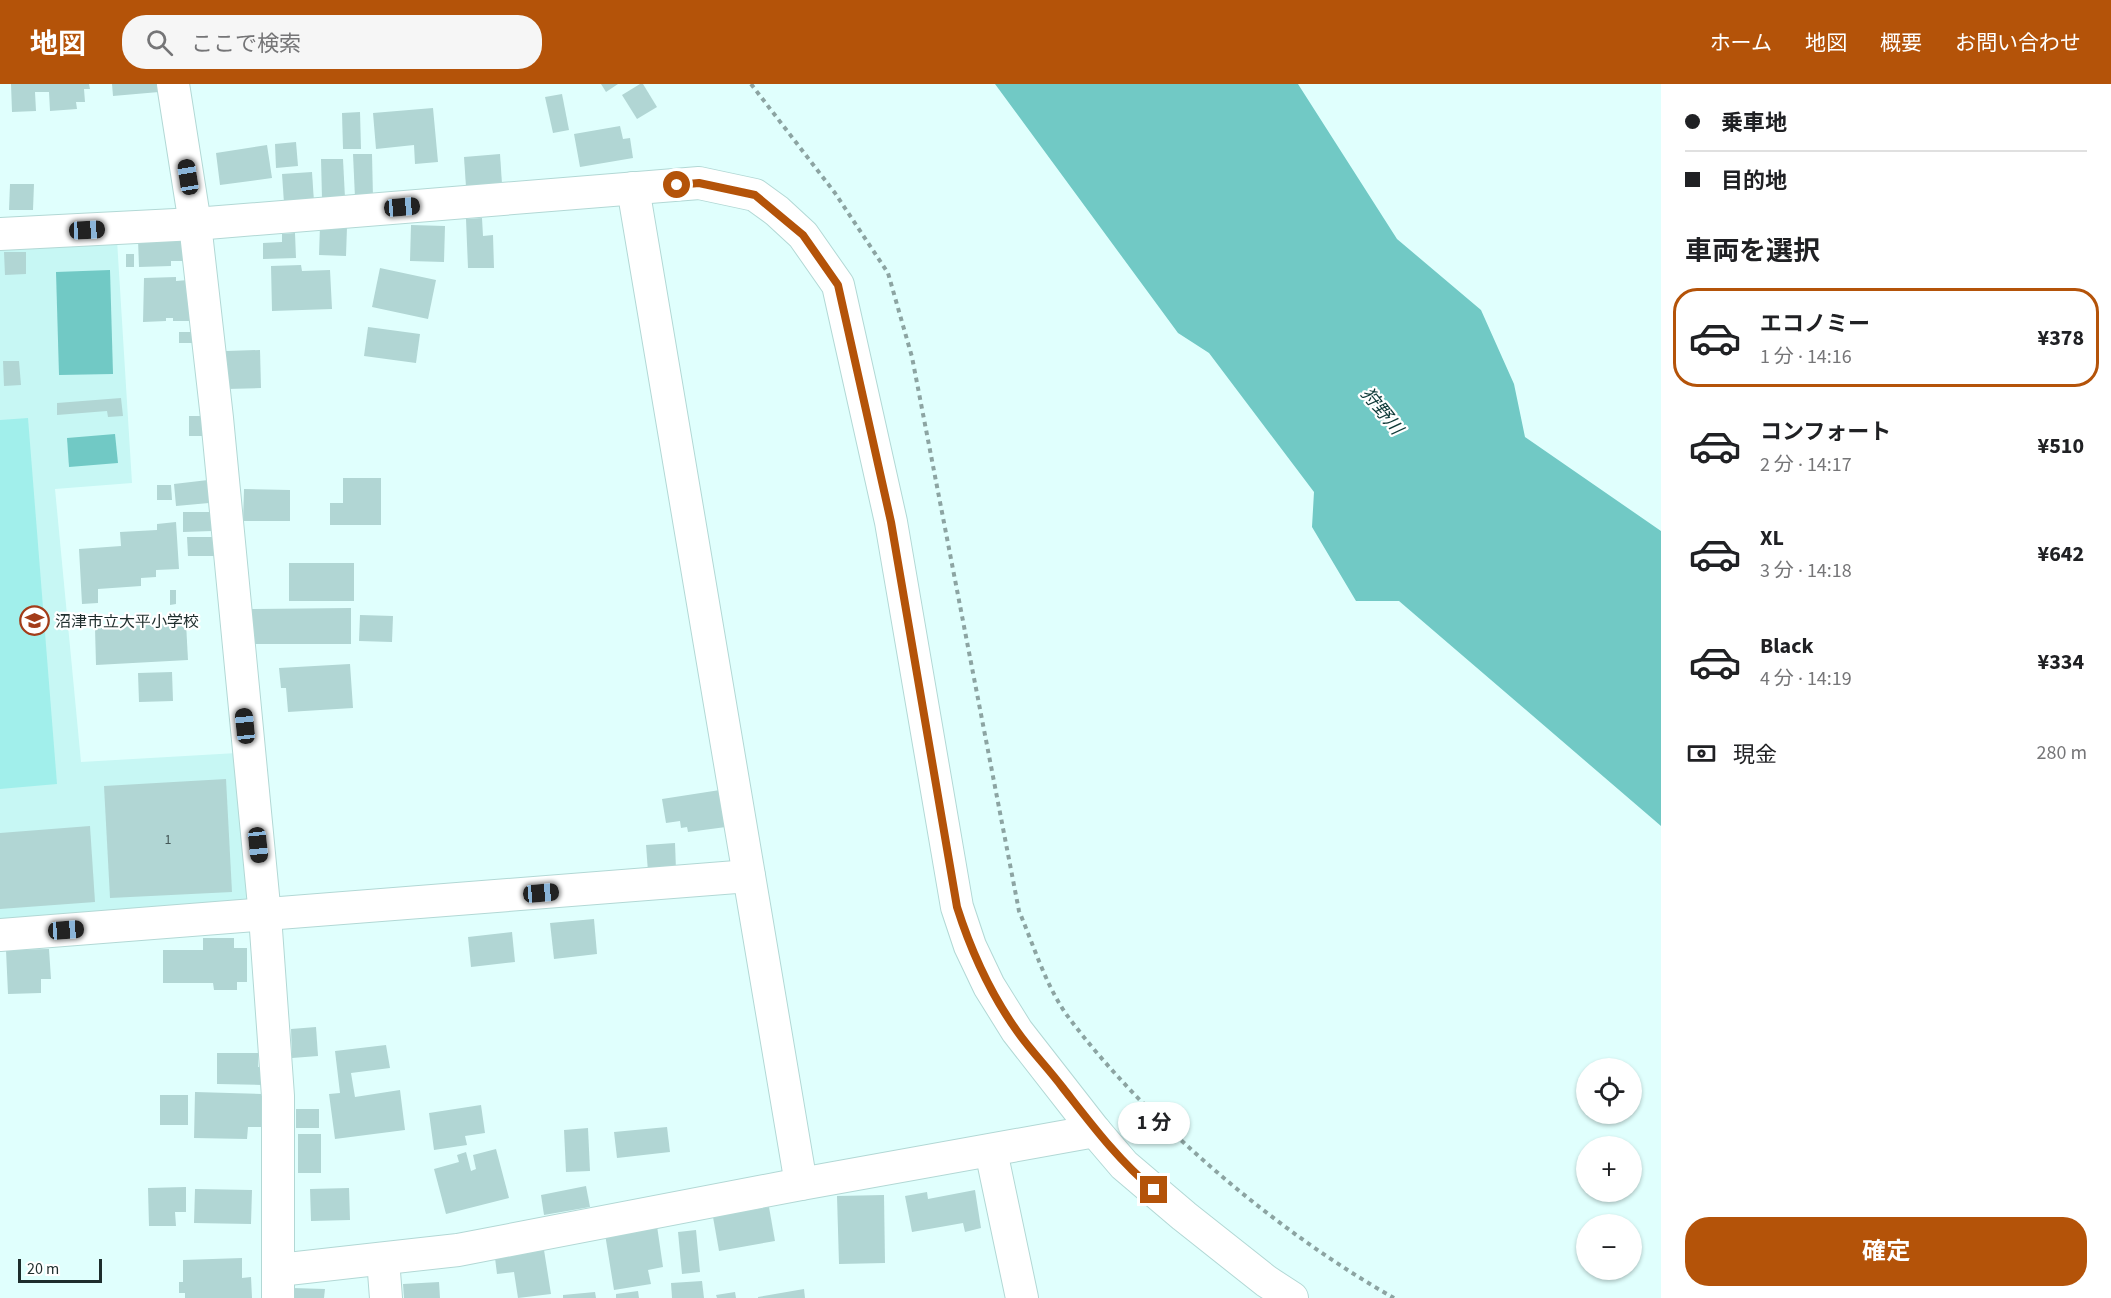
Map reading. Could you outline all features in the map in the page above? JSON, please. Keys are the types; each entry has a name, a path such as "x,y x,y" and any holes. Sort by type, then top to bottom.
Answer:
{"street":[{"path":"173,84 195,224 217,418 265,916 278,1096 279,1284 383,1259 458,1250 801,1184 1095,1131"},
{"path":"0,234 195,224 699,183 755,195 803,235 838,285 891,522 957,907 970,946 1000,1004 1017,1031 1124,1165 1266,1281 1292,1298"},
{"path":"633,188 801,1184"},
{"path":"0,935 265,916 749,876"},
{"path":"991,1150 1022,1298"},
{"path":"383,1259 386,1298"}],"path":[{"path":"751,84 835,193 888,273 912,357 1019,911 1047,978 1068,1016 1119,1075 1181,1138 1230,1182 1342,1269 1394,1298"}],"shaded area":[{"name":"沼津市立大平小学校","path":"117,240 132,483 55,489 81,762 237,753 252,908 0,927 0,247"},
{"path":"28,418 57,784 0,789 0,420"}],"water":[{"name":"狩野川","path":"995,84 1298,84 1397,239 1481,310 1514,384 1525,437 1661,531 1661,826 1399,601 1356,601 1312,527 1314,492 1209,353 1178,333"},
{"path":"110,270 113,374 59,375 56,272"},
{"path":"115,434 118,463 69,467 67,438"}],"building":[{"path":"11,84 89,84 90,89 84,89 85,102 76,102 77,109 50,111 49,92 35,92 36,111 12,112"},
{"path":"112,84 158,84 159,92 113,96"},
{"path":"601,84 618,84 606,92"},
{"path":"643,84 657,107 637,119 622,95"},
{"path":"562,94 569,130 553,133 545,97"},
{"path":"433,108 438,162 415,164 414,145 376,149 373,113"},
{"path":"360,112 361,149 343,149 342,113"},
{"path":"620,126 623,139 630,138 633,158 580,167 574,134"},
{"path":"296,142 298,166 276,168 275,144"},
{"path":"267,145 272,178 220,185 216,153"},
{"path":"353,154 372,154 373,198 355,198"},
{"path":"500,154 502,184 466,187 464,157"},
{"path":"321,159 343,159 345,198 322,199"},
{"path":"312,172 314,202 284,203 282,174"},
{"path":"10,184 34,184 33,210 9,210"},
{"path":"482,218 483,236 493,235 494,268 468,268 466,219"},
{"path":"320,225 347,227 346,256 319,255"},
{"path":"411,225 445,226 444,262 410,261"},
{"path":"295,233 296,258 263,259 263,243 282,242 282,234"},
{"path":"186,237 187,261 171,261 171,266 139,267 138,239"},
{"path":"4,252 26,252 26,274 5,275"},
{"path":"126,254 134,254 134,267 126,267"},
{"path":"301,265 302,271 330,270 332,309 272,311 271,266"},
{"path":"380,268 436,280 428,319 372,307"},
{"path":"176,277 176,281 188,280 190,321 173,321 173,318 166,318 166,321 143,322 144,278"},
{"path":"368,327 420,334 416,363 364,356"},
{"path":"179,332 196,332 196,343 179,343"},
{"path":"260,350 261,388 227,389 226,351"},
{"path":"3,361 19,361 21,385 4,386"},
{"path":"121,398 123,416 108,417 107,411 57,415 57,403"},
{"path":"189,416 202,416 203,436 189,436"},
{"path":"343,478 381,478 381,525 330,525 330,503 343,503"},
{"path":"208,480 209,503 176,506 174,484"},
{"path":"157,485 171,485 172,500 157,500"},
{"path":"244,489 290,490 290,521 243,521"},
{"path":"183,512 212,512 212,531 183,532"},
{"path":"176,522 179,569 156,570 156,577 141,578 141,586 98,589 98,603 82,604 79,549 121,546 120,532 157,530 157,524"},
{"path":"187,537 214,537 214,556 188,556"},
{"path":"289,563 354,563 354,601 289,601"},
{"path":"170,590 176,590 176,604 170,605"},
{"path":"351,608 351,644 250,644 250,609"},
{"path":"360,615 393,616 392,642 359,641"},
{"path":"186,623 188,660 96,665 95,628"},
{"path":"350,664 353,708 288,712 286,688 281,688 279,668"},
{"path":"172,672 173,701 139,702 138,673"},
{"path":"226,779 232,892 110,898 104,786"},
{"path":"720,790 726,827 688,832 687,827 681,828 680,821 666,823 662,799"},
{"path":"90,826 95,902 0,909 0,833"},
{"path":"675,843 676,870 648,872 646,845"},
{"path":"594,919 597,954 554,959 550,923"},
{"path":"512,932 515,962 471,967 468,937"},
{"path":"203,938 234,938 234,948 247,948 247,982 237,982 237,990 214,990 213,983 163,983 163,950 203,950"},
{"path":"49,949 51,979 41,979 41,993 8,994 6,950"},
{"path":"316,1027 318,1056 292,1058 291,1029"},
{"path":"386,1045 390,1068 351,1073 355,1097 400,1090 405,1130 335,1139 329,1094 340,1093 335,1051"},
{"path":"217,1053 258,1053 258,1067 262,1067 262,1085 217,1084"},
{"path":"195,1092 262,1094 261,1127 248,1127 247,1139 194,1138"},
{"path":"160,1095 188,1095 188,1125 160,1125"},
{"path":"481,1105 485,1133 465,1136 467,1145 434,1150 429,1113"},
{"path":"296,1109 319,1109 319,1128 296,1128"},
{"path":"667,1127 670,1152 617,1158 614,1132"},
{"path":"588,1128 590,1171 566,1172 564,1130"},
{"path":"298,1134 321,1134 321,1173 298,1173"},
{"path":"496,1149 509,1198 446,1214 434,1169 459,1162 457,1155 466,1152 471,1171 476,1169 473,1155"},
{"path":"586,1186 590,1207 544,1215 541,1195"},
{"path":"186,1187 186,1212 175,1212 176,1226 149,1226 148,1188"},
{"path":"349,1188 350,1220 311,1221 310,1189"},
{"path":"195,1189 252,1190 251,1224 194,1223"},
{"path":"975,1190 981,1228 965,1232 963,1223 912,1232 905,1196 927,1192 928,1199"},
{"path":"884,1195 885,1263 839,1264 837,1196"},
{"path":"769,1207 775,1241 719,1251 713,1217"},
{"path":"657,1226 663,1267 648,1270 651,1284 614,1290 605,1234"},
{"path":"696,1230 700,1272 682,1274 678,1232"},
{"path":"544,1250 551,1294 518,1298 514,1272 497,1274 495,1258"},
{"path":"242,1258 242,1278 251,1277 252,1298 185,1298 185,1293 179,1293 179,1282 183,1282 183,1260"},
{"path":"702,1281 704,1298 672,1298 671,1283"},
{"path":"439,1282 440,1298 404,1298 403,1284"},
{"path":"292,1288 325,1289 324,1298 292,1298"},
{"path":"804,1289 805,1298 758,1298 758,1297"},
{"path":"638,1291 639,1298 616,1298 616,1294"},
{"path":"595,1292 596,1298 563,1298 563,1295"},
{"path":"735,1292 736,1298 717,1298 716,1295"}],"place":[{"name":"沼津市立大平小学校","path":"34,621"}],"route":[{"path":"677,185 699,183 755,195 803,235 825,262 838,285 849,321 891,522 929,731 957,907 970,946 989,986 1017,1031 1124,1165 1154,1190"}]}
